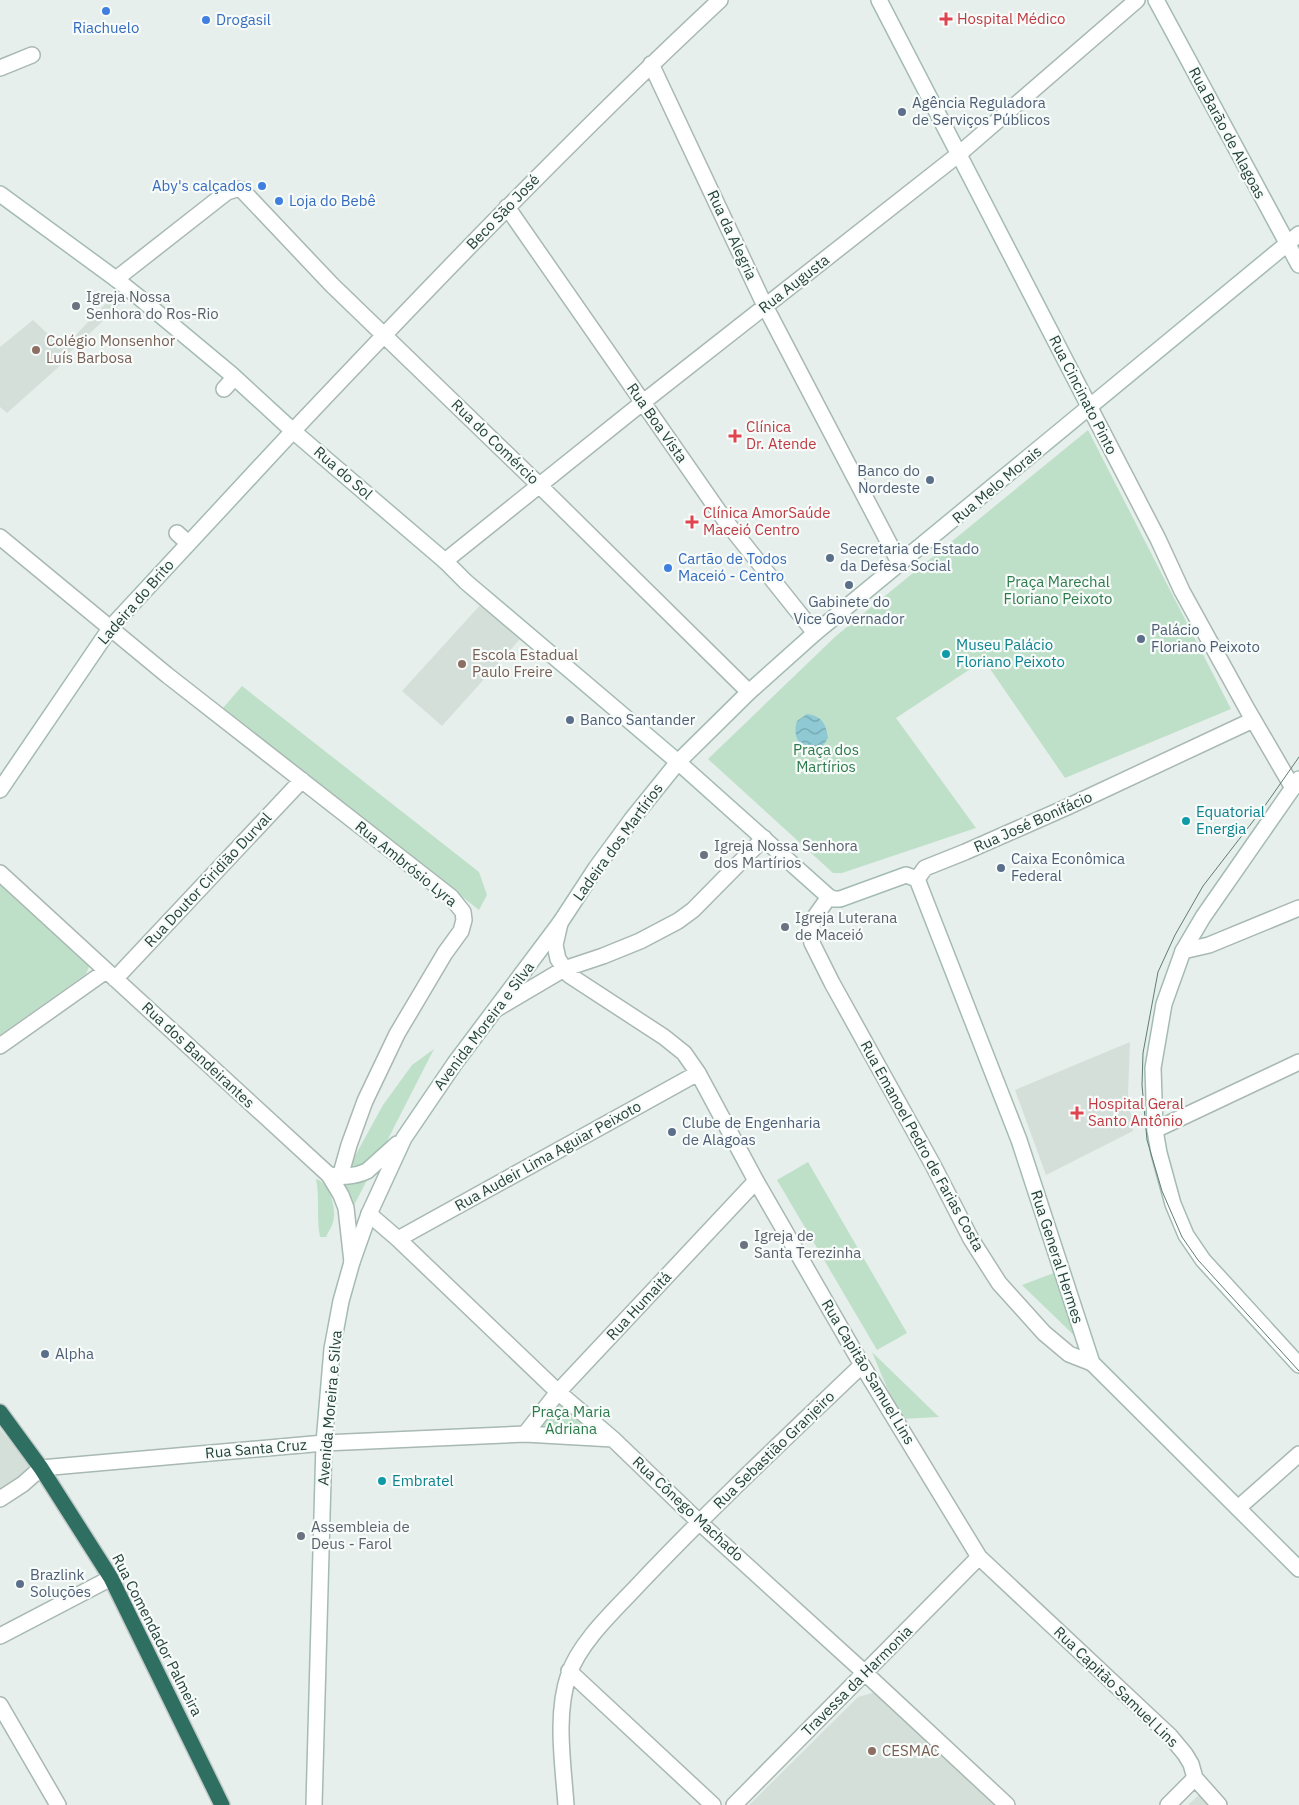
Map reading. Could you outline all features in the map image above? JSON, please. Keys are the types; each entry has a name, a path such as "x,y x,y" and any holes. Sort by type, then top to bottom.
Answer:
{"highway":[{"name":"Rua Comendador Palmeira","path":"0,1412 41,1468 111,1578 222,1805"}],"street":[{"name":"Beco São José","path":"293,431 507,207 651,64 720,0"},
{"name":"Rua Cincinato Pinto","path":"879,0 1158,540 1182,591 1250,715 1296,783"},
{"name":"Rua Augusta","path":"445,561 642,403 959,154 1137,0"},
{"name":"Rua Barão de Alagoas","path":"1156,0 1293,239 1299,265"},
{"path":"0,68 32,56"},
{"name":"Rua da Alegria","path":"651,64 766,306 900,564"},
{"name":"Rua do Comércio","path":"116,279 227,192 237,189 242,190 332,285 750,692"},
{"name":"Rua do Sol","path":"0,194 116,279 229,383 293,431 445,561 466,582 678,762"},
{"name":"Rua Boa Vista","path":"507,207 724,519 816,633"},
{"name":"Rua Melo Morais","path":"678,762 750,692 816,633 1293,239"},
{"name":"Ladeira do Brito","path":"0,790 114,630 183,538 293,431"},
{"name":"Rua Ambrósio Lyra","path":"0,537 167,675 451,897 463,912 464,920 461,931 445,953 397,1034 365,1101 335,1176"},
{"name":"Rua José Bonifácio","path":"917,879 925,868 1065,808 1238,727 1250,715"},
{"path":"678,762 829,897 840,899 906,875 917,879"},
{"name":"Ladeira dos Martírios","path":"560,924 596,868 678,762"},
{"name":"Rua Doutor Ciridião Durval","path":"0,1046 110,975 302,780"},
{"path":"1296,783 1204,917 1183,951 1164,1004 1153,1068 1155,1130 1173,1204 1186,1235 1203,1260 1299,1365"},
{"path":"498,1008 564,969 640,941 678,920 693,910 764,838"},
{"name":"Rua dos Bandeirantes","path":"0,873 110,975 335,1176 346,1208 352,1262"},
{"name":"Rua General Hermes","path":"917,879 1019,1140 1092,1362 1299,1569"},
{"name":"Rua Emanoel Pedro de Farias Costa","path":"829,897 814,918 810,934 812,943 971,1239 999,1283 1044,1333 1069,1354 1092,1362"},
{"path":"1183,951 1209,945 1299,908"},
{"name":"Rua Capitão Samuel Lins","path":"560,924 555,944 558,959 568,975 664,1037 684,1053 698,1073 756,1181 862,1365 979,1557 1170,1736 1191,1764 1195,1778 1219,1805"},
{"name":"Avenida Moreira e Silva","path":"314,1805 324,1443 332,1349 341,1301 369,1214 404,1138 455,1063 560,924"},
{"path":"1155,1130 1299,1062"},
{"name":"Rua Audeir Lima Aguiar Peixoto","path":"398,1239 698,1073"},
{"path":"335,1176 356,1176 367,1171 404,1138"},
{"name":"Rua Humaitá","path":"525,1434 558,1392 756,1181"},
{"name":"Rua Cônego Machado","path":"369,1214 398,1239 558,1392 614,1439 699,1522 865,1672 1007,1805"},
{"name":"Rua Sebastião Granjeiro","path":"566,1805 562,1755 562,1698 569,1672 589,1637 699,1522 862,1365"},
{"name":"Rua Santa Cruz","path":"41,1468 324,1443 525,1434 614,1439"},
{"path":"1238,1508 1299,1454"},
{"path":"0,1499 23,1484 41,1468"},
{"name":"Travessa da Harmonia","path":"734,1805 979,1557"},
{"path":"0,1636 111,1578"},
{"path":"569,1672 713,1805"},
{"path":"0,1705 58,1805"},
{"path":"1168,1805 1195,1778"}],"shaded area":[{"name":"Colégio Monsenhor Luís Barbosa","path":"119,290 127,298 70,352 72,355 7,413 0,407 0,347 33,320 63,348"},
{"name":"Escola Estadual Paulo Freire","path":"482,603 521,638 442,726 402,691"},
{"name":"Hospital Geral Santo Antônio","path":"1130,1042 1128,1094 1133,1131 1046,1175 1015,1090"},
{"path":"0,1429 34,1470 0,1491"},
{"name":"CESMAC","path":"876,1692 999,1805 749,1805 858,1697"},
{"path":"1202,1792 1214,1805 1188,1805"}],"green space":[{"name":"Praça Marechal Floriano Peixoto","path":"1088,430 1231,709 1065,778 984,660 896,718 976,828 842,873 833,873 708,759 836,636"},
{"path":"242,686 479,872 487,895 479,910 223,708"},
{"path":"0,872 91,962 86,974 0,1035"},
{"path":"434,1049 346,1221 340,1169 349,1167 383,1105 412,1065"},
{"path":"808,1162 907,1333 877,1350 777,1180"},
{"path":"316,1179 321,1181 329,1191 333,1204 333,1222 326,1237 320,1237"},
{"path":"1059,1271 1085,1346 1022,1285"},
{"path":"872,1352 939,1417 900,1419"},
{"name":"Praça Maria Adriana","path":"569,1390 625,1449 532,1433"}],"water":[{"path":"807,714 820,719 826,729 828,738 820,750 804,750 796,737 797,721"}],"tram line":[{"path":"1299,757 1264,807 1203,886 1175,935 1158,972 1143,1053 1142,1085 1147,1140 1162,1191 1182,1237 1198,1260 1299,1371"}],"place":[{"name":"Riachuelo","path":"106,11"},
{"name":"Hospital Médico","path":"946,19"},
{"name":"Drogasil","path":"206,20"},
{"name":"Agência Reguladora de Serviços Públicos","path":"902,112"},
{"name":"Aby's calçados","path":"262,186"},
{"name":"Loja do Bebê","path":"279,201"},
{"name":"Igreja Nossa Senhora do Ros-Rio","path":"76,306"},
{"name":"Colégio Monsenhor Luís Barbosa","path":"36,350"},
{"name":"Clínica Dr. Atende","path":"735,436"},
{"name":"Banco do Nordeste","path":"930,480"},
{"name":"Clínica AmorSaúde Maceió Centro","path":"692,522"},
{"name":"Secretaria de Estado da Defesa Social","path":"830,558"},
{"name":"Cartão de Todos Maceió - Centro","path":"668,568"},
{"name":"Gabinete do Vice Governador","path":"849,585"},
{"name":"Palácio Floriano Peixoto","path":"1141,639"},
{"name":"Museu Palácio Floriano Peixoto","path":"946,654"},
{"name":"Escola Estadual Paulo Freire","path":"462,664"},
{"name":"Banco Santander","path":"570,720"},
{"name":"Equatorial Energia","path":"1186,821"},
{"name":"Igreja Nossa Senhora dos Martírios","path":"704,855"},
{"name":"Caixa Econômica Federal","path":"1001,868"},
{"name":"Igreja Luterana de Maceió","path":"785,927"},
{"name":"Hospital Geral Santo Antônio","path":"1077,1113"},
{"name":"Clube de Engenharia de Alagoas","path":"672,1132"},
{"name":"Igreja de Santa Terezinha","path":"744,1245"},
{"name":"Alpha","path":"45,1354"},
{"name":"Embratel","path":"382,1481"},
{"name":"Assembleia de Deus - Farol","path":"301,1536"},
{"name":"Brazlink Soluções","path":"20,1584"},
{"name":"CESMAC","path":"872,1751"}],"park label":[{"name":"Praça dos Martírios","path":"826,758"}]}
